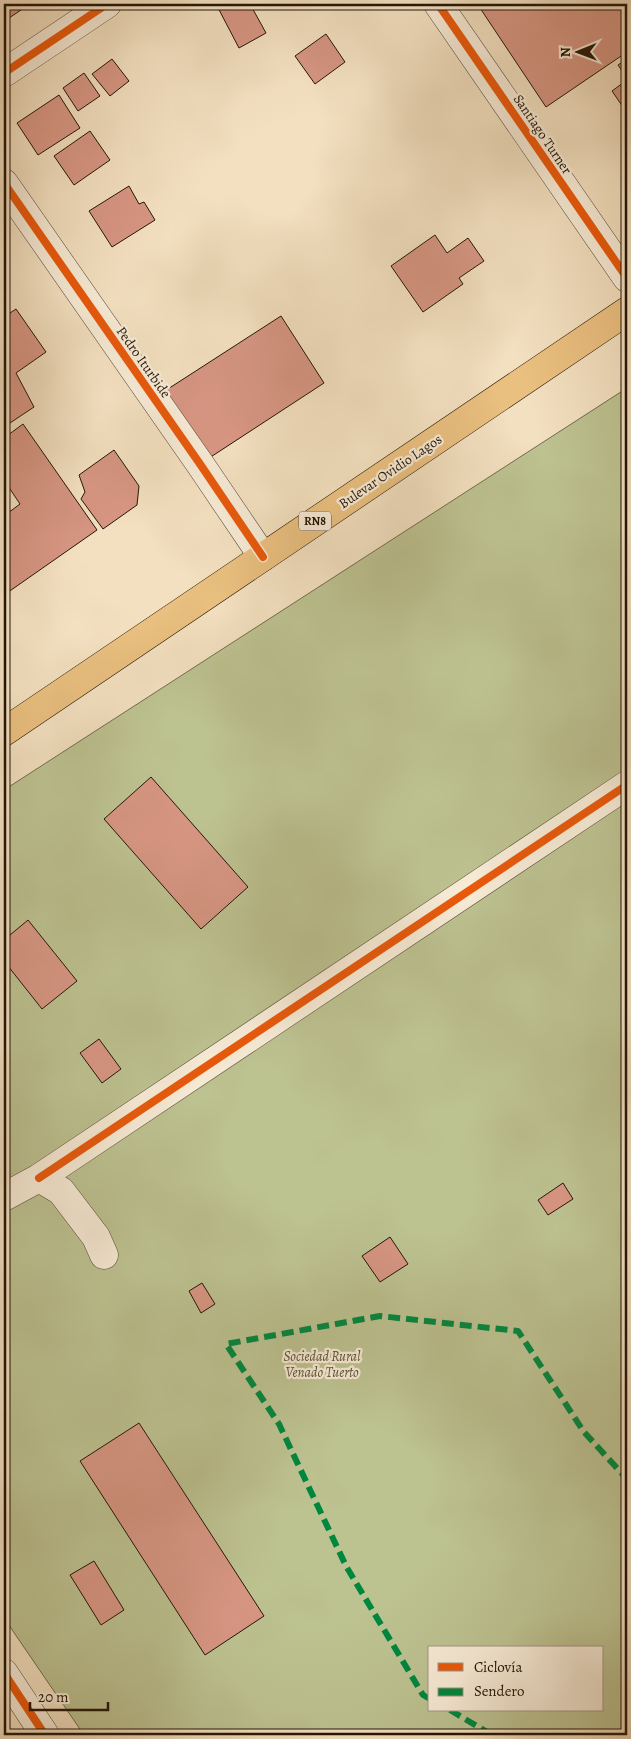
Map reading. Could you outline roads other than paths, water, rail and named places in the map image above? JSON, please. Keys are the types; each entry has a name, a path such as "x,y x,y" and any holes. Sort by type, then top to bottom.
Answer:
{"highway":[{"name":"Bulevar Ovidio Lagos","path":"4,732 627,311"}],"street":[{"path":"4,73 107,4"},
{"name":"Santiago Turner","path":"438,4 627,278"},
{"name":"Pedro Iturbide","path":"4,183 263,556"},
{"path":"4,1197 39,1178 627,785"},
{"path":"39,1178 61,1191 96,1237 104,1255"},
{"path":"4,1673 45,1735"}],"park label":[{"name":"Sociedad Rural Venado Tuerto","path":"322,1364"}]}
